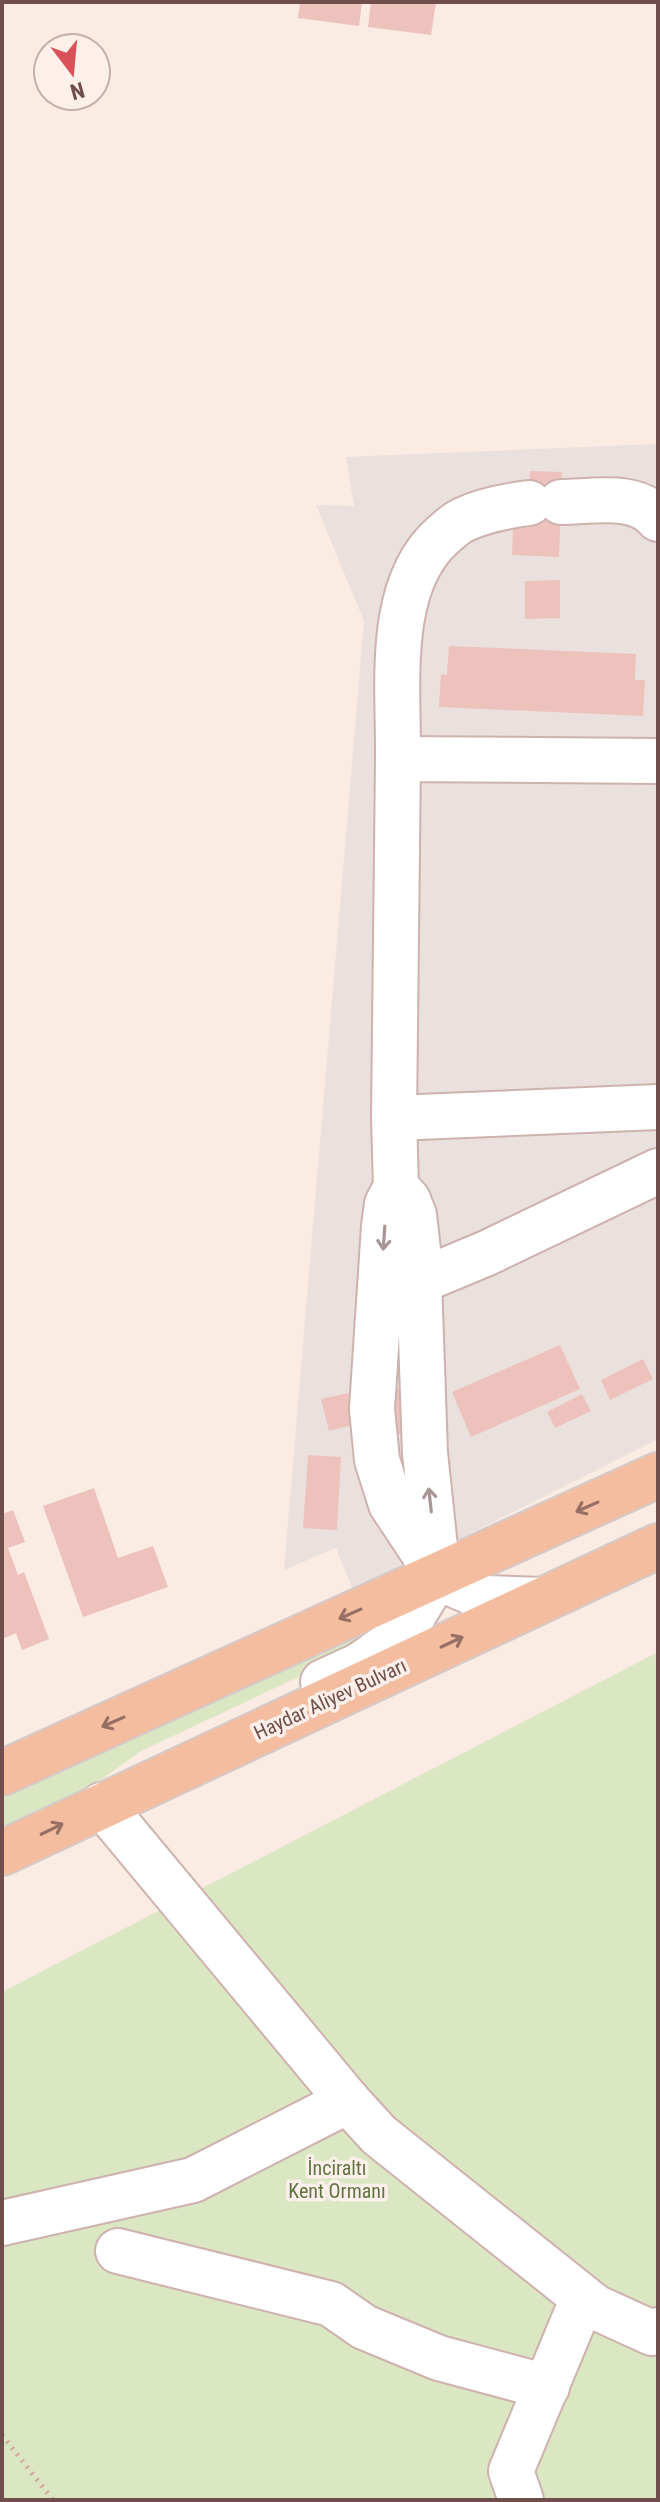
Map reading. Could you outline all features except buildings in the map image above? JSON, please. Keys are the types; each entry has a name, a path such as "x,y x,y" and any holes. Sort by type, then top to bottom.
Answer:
{"main road":[{"path":"2,1773 658,1475"},
{"name":"Haydar Aliyev Bulvarı","path":"2,1853 658,1546"}],"street":[{"path":"542,1600 485,1598 438,1575 391,1504 377,1460 372,1409 414,1215 408,1200 396,1187 394,1118 399,627 407,588 430,547 460,521 499,507 545,502 631,502 647,507 658,519"},
{"path":"398,759 658,761"},
{"path":"394,1118 658,1107"},
{"path":"400,1287 487,1253 658,1171"},
{"path":"438,1575 400,1637 360,1665 248,1717 111,1800 348,2101 379,2135 595,2307 652,2333 658,2330"},
{"path":"2,2223 193,2180 348,2101"},
{"path":"118,2251 331,2304 364,2327 439,2358 547,2387"},
{"path":"521,2500 511,2471 583,2298"}],"path":[{"path":"2,2435 53,2500"}],"shaded area":[{"path":"658,444 658,1439 354,1592 336,1548 284,1570 364,621 316,505 354,506 346,457"}],"green space":[{"path":"389,1611 377,1640 141,1751 71,1801 2,1832 2,1794"},
{"name":"İnciraltı Kent Ormanı","path":"658,1652 658,2500 2,2500 2,1992"}]}
